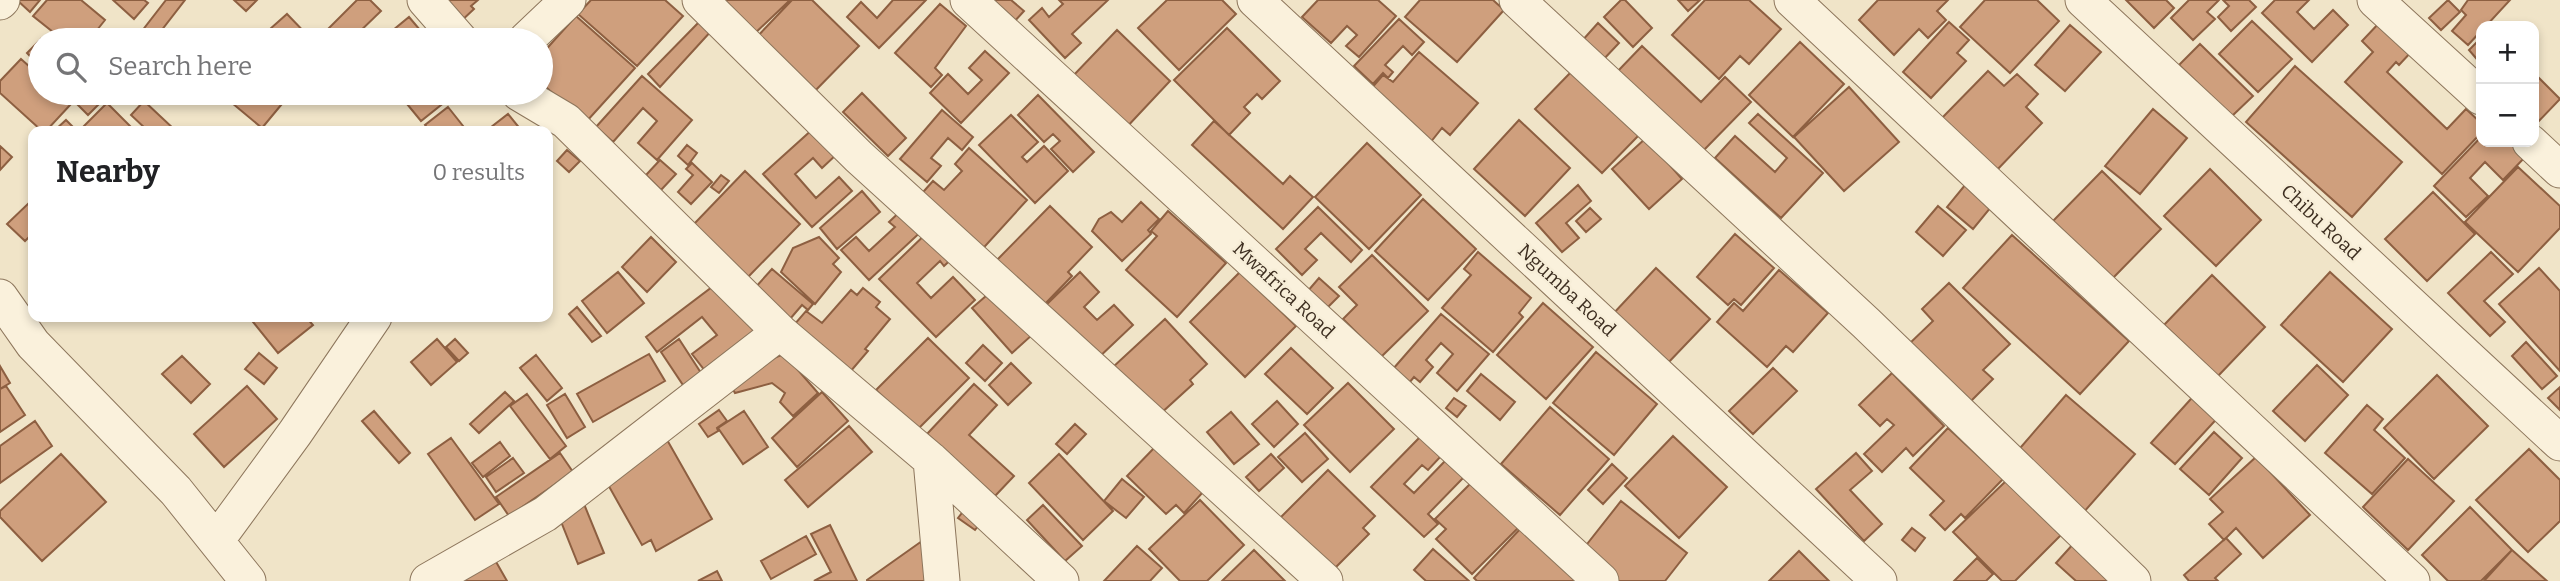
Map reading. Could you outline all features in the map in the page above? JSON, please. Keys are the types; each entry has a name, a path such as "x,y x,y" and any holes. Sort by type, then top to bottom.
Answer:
{"street":[{"path":"425,0 450,28"},
{"path":"539,28 568,0"},
{"path":"700,0 859,157 1325,581"},
{"name":"Mwafrica Road","path":"968,0 1601,581"},
{"name":"Ngumba Road","path":"1255,0 1879,581"},
{"path":"1517,0 1866,323 2133,581"},
{"path":"1791,0 2412,581"},
{"name":"Chibu Road","path":"2083,0 2560,443"},
{"path":"2375,0 2476,92"},
{"path":"531,105 553,126"},
{"path":"557,130 780,331 931,460 1062,581"},
{"path":"2535,147 2560,170"},
{"path":"0,297 33,344 176,491 248,581"},
{"path":"216,541 295,433 371,322"},
{"path":"428,581 545,514 780,331"},
{"path":"931,460 942,581"}],"building":[{"path":"17,0 40,0 30,12"},
{"path":"47,0 81,0 105,20 99,28 48,28 33,16"},
{"path":"113,0 144,0 148,3 134,19"},
{"path":"166,0 185,0 163,28 144,28"},
{"path":"234,0 257,0 246,11"},
{"path":"357,0 370,0 381,11 363,28 329,28"},
{"path":"437,0 478,0 471,6 474,9 459,23"},
{"path":"591,0 665,0 683,16 637,66 578,14"},
{"path":"715,0 790,0 751,37"},
{"path":"792,0 812,0 859,46 810,96 753,41"},
{"path":"893,0 926,0 879,48 847,17 861,2 877,18"},
{"path":"989,0 1011,0 1024,11 1014,22"},
{"path":"1059,0 1108,0 1072,34 1081,43 1065,58 1029,20 1042,8 1049,17 1063,4"},
{"path":"1167,0 1222,0 1236,14 1179,70 1138,28"},
{"path":"1318,0 1378,0 1396,16 1359,57 1346,46 1357,35 1347,26 1331,43 1302,17"},
{"path":"1420,0 1493,0 1504,10 1457,62 1405,17"},
{"path":"1621,0 1625,0 1652,28 1633,47 1604,17"},
{"path":"1678,0 1700,0 1688,11"},
{"path":"1705,0 1749,0 1781,29 1749,64 1740,56 1719,79 1672,35"},
{"path":"1878,0 1948,0 1937,11 1946,20 1928,38 1919,29 1894,55 1859,20"},
{"path":"1985,0 2037,0 2059,21 2010,73 1960,27"},
{"path":"2126,0 2166,0 2174,8 2154,28"},
{"path":"2189,0 2219,0 2207,12 2215,19 2193,40 2171,18"},
{"path":"2223,0 2249,0 2256,7 2231,31 2218,17 2229,6"},
{"path":"2275,0 2309,0 2297,12 2314,29 2333,10 2348,25 2312,62 2262,13"},
{"path":"2448,0 2460,12 2441,30 2429,18"},
{"path":"2468,0 2510,0 2491,21 2476,21 2476,36 2468,45 2452,31 2466,15 2461,10"},
{"path":"940,4 966,26 935,68 942,75 931,87 895,53"},
{"path":"287,14 300,28 271,28"},
{"path":"576,16 635,68 586,122 553,93 553,42"},
{"path":"409,17 418,28 396,28"},
{"path":"702,19 713,29 660,87 648,74"},
{"path":"1399,19 1424,42 1412,55 1403,46 1385,65 1393,72 1388,78 1383,73 1373,84 1354,66"},
{"path":"2382,20 2413,50 2399,65 2396,62 2387,72 2447,129 2466,109 2476,118 2476,138 2442,174 2345,82 2373,52 2362,41"},
{"path":"2252,21 2292,59 2258,92 2219,54"},
{"path":"1949,22 1969,40 1957,53 1966,61 1931,98 1903,72"},
{"path":"1598,23 1619,43 1602,61 1581,42"},
{"path":"2070,25 2101,52 2065,91 2035,65"},
{"path":"1227,28 1280,81 1262,99 1257,94 1244,107 1250,113 1229,135 1174,80"},
{"path":"1117,30 1170,81 1124,130 1071,78"},
{"path":"1800,42 1844,84 1793,137 1749,95"},
{"path":"2476,43 2476,58 2469,50"},
{"path":"2200,44 2253,96 2232,116 2179,65"},
{"path":"1642,46 1701,102 1725,77 1751,102 1701,153 1616,73"},
{"path":"985,51 1009,73 961,123 930,93 948,74 968,94 982,80 969,68"},
{"path":"1419,52 1478,103 1450,135 1442,128 1430,143 1363,98 1383,75 1393,82"},
{"path":"21,59 28,65 28,105 70,105 51,126 36,126 0,93 0,81"},
{"path":"2295,66 2402,162 2352,217 2246,122"},
{"path":"1573,70 1640,134 1602,173 1535,109"},
{"path":"1988,71 2004,86 2017,74 2038,94 2026,107 2042,123 1995,172 1940,120"},
{"path":"642,76 692,120 657,160 638,143 657,121 643,108 613,142 596,127"},
{"path":"2539,78 2560,99 2539,121"},
{"path":"1849,87 1899,142 1844,191 1794,137"},
{"path":"862,93 906,138 888,156 843,112"},
{"path":"1038,95 1094,152 1073,172 1051,149 1060,141 1053,134 1044,142 1018,115"},
{"path":"78,105 98,105 88,115"},
{"path":"105,105 109,105 130,126 84,126"},
{"path":"140,105 148,105 171,126 143,126 131,115"},
{"path":"234,105 281,105 264,126 260,126"},
{"path":"408,105 441,105 421,121"},
{"path":"448,107 463,126 426,126"},
{"path":"2153,109 2187,138 2140,194 2105,166"},
{"path":"942,110 973,137 962,150 948,138 931,158 941,166 927,182 900,159"},
{"path":"508,114 518,126 492,126"},
{"path":"1758,114 1823,173 1781,218 1715,158 1735,136 1775,172 1787,158 1749,123"},
{"path":"1011,115 1038,142 1022,157 1027,162 1044,146 1068,171 1035,203 979,145"},
{"path":"66,120 72,126 59,126"},
{"path":"1519,120 1570,168 1525,216 1474,169"},
{"path":"1214,121 1283,184 1290,176 1313,197 1283,229 1192,145"},
{"path":"814,128 837,154 822,168 813,158 795,174 816,198 839,177 852,191 812,227 763,174"},
{"path":"1646,138 1682,179 1649,209 1612,169"},
{"path":"2476,142 2476,147 2518,147 2527,155 2503,180 2485,162 2470,178 2488,196 2466,217 2434,186"},
{"path":"1367,143 1421,195 1369,249 1315,197"},
{"path":"687,145 697,153 688,165 678,156"},
{"path":"0,146 12,157 0,170"},
{"path":"969,148 1027,200 977,255 916,200 933,181 944,190 962,171 955,164"},
{"path":"567,150 580,161 569,172 557,161"},
{"path":"660,160 676,174 661,190 646,175"},
{"path":"692,163 712,182 691,204 678,192 693,175 686,169"},
{"path":"2518,167 2560,206 2560,228 2518,272 2465,222"},
{"path":"2210,169 2261,220 2216,266 2164,216"},
{"path":"745,171 800,224 748,277 694,224"},
{"path":"2102,171 2161,229 2112,279 2053,221"},
{"path":"721,175 729,181 719,193 711,187"},
{"path":"1970,179 1996,201 1973,229 1947,207"},
{"path":"1578,185 1591,201 1566,223 1579,238 1562,252 1536,223"},
{"path":"862,191 880,212 837,249 820,228"},
{"path":"2433,192 2475,234 2427,281 2385,239"},
{"path":"1423,199 1476,249 1428,300 1375,251"},
{"path":"1141,202 1159,219 1148,230 1151,234 1122,261 1092,231 1099,219 1111,212 1122,222"},
{"path":"28,204 28,238 25,241 7,224"},
{"path":"906,206 926,227 869,280 841,250 856,237 869,251 895,227 889,222"},
{"path":"1050,206 1092,247 1068,272 1072,276 1043,306 996,261"},
{"path":"1938,206 1966,230 1943,256 1916,232"},
{"path":"1318,207 1362,250 1351,262 1321,233 1305,249 1317,260 1302,275 1276,249"},
{"path":"1590,208 1601,219 1586,232 1576,221"},
{"path":"1168,211 1226,263 1177,317 1126,270 1157,236 1151,231"},
{"path":"933,227 958,253 944,266 940,261 917,283 931,298 953,277 975,300 936,337 879,279"},
{"path":"1735,234 1774,268 1741,305 1734,299 1728,305 1697,277"},
{"path":"2012,235 2129,341 2080,394 1963,288"},
{"path":"651,237 676,262 647,292 622,267"},
{"path":"819,237 839,258 833,264 841,272 815,304 781,272 793,248"},
{"path":"1478,252 1531,298 1519,313 1523,317 1493,352 1442,308 1471,275 1464,269"},
{"path":"2491,252 2513,274 2484,301 2505,322 2490,336 2448,293"},
{"path":"1372,255 1428,311 1381,357 1343,319 1357,305 1339,287"},
{"path":"1656,268 1710,319 1666,365 1612,315"},
{"path":"2539,268 2560,291 2560,371 2499,304"},
{"path":"772,269 813,304 808,310 802,305 790,319 754,289"},
{"path":"1779,270 1828,313 1793,352 1786,346 1767,367 1717,322 1734,303 1743,311"},
{"path":"618,272 644,303 607,333 582,301"},
{"path":"1080,272 1099,292 1084,307 1097,320 1114,305 1133,325 1096,360 1044,307"},
{"path":"1240,272 1296,326 1245,377 1190,322"},
{"path":"2330,272 2392,329 2343,382 2281,325"},
{"path":"2212,275 2265,327 2218,376 2164,325"},
{"path":"1319,278 1339,296 1325,310 1307,292"},
{"path":"720,281 761,336 709,376 692,354 717,335 702,317 657,352 646,337"},
{"path":"1949,283 2010,344 1983,370 1993,379 1968,404 1909,344 1933,321 1922,309"},
{"path":"863,288 880,302 876,307 890,319 844,379 787,333 806,311 822,323 851,290 857,295"},
{"path":"993,290 1032,335 1012,353 972,308"},
{"path":"1543,303 1593,347 1546,399 1497,355"},
{"path":"577,307 601,336 592,342 569,314"},
{"path":"1441,314 1489,354 1457,391 1437,373 1453,354 1441,343 1426,360 1433,367 1420,382 1414,377 1409,383 1393,369"},
{"path":"1165,319 1207,364 1190,380 1193,384 1159,415 1113,367"},
{"path":"253,322 310,322 313,325 278,353"},
{"path":"928,338 969,378 917,430 876,390"},
{"path":"437,339 457,362 431,385 411,362"},
{"path":"455,339 468,353 459,361 446,347"},
{"path":"679,339 703,376 685,388 661,352"},
{"path":"2526,342 2557,376 2542,389 2512,356"},
{"path":"983,345 1002,363 985,381 966,363"},
{"path":"1291,348 1333,388 1307,414 1265,374"},
{"path":"1596,352 1657,404 1614,455 1553,403"},
{"path":"259,353 277,368 264,384 245,369"},
{"path":"649,354 665,381 593,422 577,394"},
{"path":"784,354 818,393 793,416 780,402 785,393 772,383 735,393 726,377"},
{"path":"536,355 562,388 547,401 520,368"},
{"path":"182,356 210,384 191,403 162,374"},
{"path":"1011,363 1031,383 1008,405 989,385"},
{"path":"2317,365 2348,395 2305,441 2273,411"},
{"path":"0,366 10,383 0,389"},
{"path":"1773,368 1797,391 1753,434 1729,411"},
{"path":"1892,373 1944,426 1913,456 1906,448 1882,472 1864,454 1894,425 1887,419 1880,426 1859,405"},
{"path":"1481,374 1515,402 1500,420 1467,391"},
{"path":"2437,375 2488,426 2434,479 2384,428"},
{"path":"1348,383 1394,429 1350,472 1304,425"},
{"path":"974,384 997,405 969,435 1014,476 995,496 927,434"},
{"path":"6,386 25,415 0,432 0,389"},
{"path":"247,386 277,419 224,467 194,434"},
{"path":"2560,387 2560,410 2548,398"},
{"path":"2200,389 2224,411 2175,464 2151,443"},
{"path":"505,392 514,401 479,433 470,424"},
{"path":"822,392 848,421 797,467 772,438"},
{"path":"527,394 566,446 550,459 510,406"},
{"path":"565,394 585,427 567,438 547,405"},
{"path":"2066,395 2135,454 2083,513 2015,454"},
{"path":"1454,398 1466,406 1457,417 1446,408"},
{"path":"1277,401 1298,424 1274,447 1252,424"},
{"path":"2367,405 2383,419 2374,430 2405,458 2372,494 2325,453"},
{"path":"1550,407 1609,459 1560,515 1501,464"},
{"path":"719,410 727,421 708,437 699,424"},
{"path":"374,411 410,453 399,463 362,421"},
{"path":"744,411 768,447 743,464 718,428"},
{"path":"1231,412 1259,444 1234,464 1207,432"},
{"path":"35,421 52,446 0,483 0,446"},
{"path":"1075,424 1086,434 1067,454 1056,444"},
{"path":"849,426 872,452 808,507 785,480"},
{"path":"1948,428 2003,479 1965,518 1961,514 1945,530 1930,515 1944,501 1910,468"},
{"path":"2214,432 2242,458 2209,495 2180,469"},
{"path":"1305,433 1328,459 1302,482 1278,457"},
{"path":"1421,436 1442,455 1428,470 1422,465 1404,484 1414,493 1447,459 1465,476 1428,514 1438,524 1424,537 1371,487"},
{"path":"1673,436 1727,487 1679,538 1625,486"},
{"path":"451,438 499,504 475,520 428,454"},
{"path":"666,438 712,519 656,551 651,540 642,545 602,474"},
{"path":"500,442 510,456 483,477 472,463"},
{"path":"1156,446 1203,492 1184,513 1176,505 1166,514 1127,476"},
{"path":"2529,449 2560,480 2560,521 2528,552 2476,500"},
{"path":"560,453 573,472 509,516 496,497"},
{"path":"1856,453 1872,471 1850,490 1882,524 1864,541 1816,489"},
{"path":"61,454 106,502 42,561 0,517 0,511"},
{"path":"1059,454 1113,511 1083,540 1029,483"},
{"path":"1271,454 1284,468 1259,491 1246,477"},
{"path":"2256,457 2310,515 2263,558 2236,528 2224,540 2209,524 2223,512 2210,499"},
{"path":"513,458 524,473 496,492 486,477"},
{"path":"2408,459 2454,501 2408,550 2363,507"},
{"path":"1612,464 1627,478 1603,504 1588,490"},
{"path":"1328,470 1375,516 1363,528 1369,534 1332,571 1279,519"},
{"path":"1122,479 1144,497 1126,518 1104,501"},
{"path":"1474,480 1520,526 1472,574 1436,539 1446,529 1435,519"},
{"path":"2007,480 2061,535 2015,581 2002,581 1953,532"},
{"path":"1200,500 1244,545 1207,581 1180,581 1149,549"},
{"path":"1621,501 1687,553 1665,581 1616,581 1580,553"},
{"path":"584,504 604,553 578,564 558,514"},
{"path":"1043,505 1082,546 1065,561 1027,520"},
{"path":"2470,507 2512,550 2481,581 2448,581 2422,555"},
{"path":"965,509 982,521 975,530 958,518"},
{"path":"830,525 857,581 814,581 831,572 811,534"},
{"path":"1522,527 1580,581 1477,581 1474,578"},
{"path":"1912,528 1925,538 1915,551 1902,540"},
{"path":"806,536 816,554 771,579 761,561"},
{"path":"2226,538 2241,554 2215,578 2218,581 2189,581 2184,575"},
{"path":"922,541 926,581 867,581 867,580"},
{"path":"2075,542 2118,581 2076,581 2056,563"},
{"path":"1137,546 1162,568 1150,581 1104,581"},
{"path":"1433,549 1469,581 1426,581 1414,570"},
{"path":"1254,550 1285,581 1222,581"},
{"path":"2512,550 2547,581 2484,581"},
{"path":"1799,551 1829,581 1769,581"},
{"path":"491,553 507,581 463,581"},
{"path":"1977,558 1993,574 1986,581 1954,581"},
{"path":"717,571 722,581 698,581"}]}
